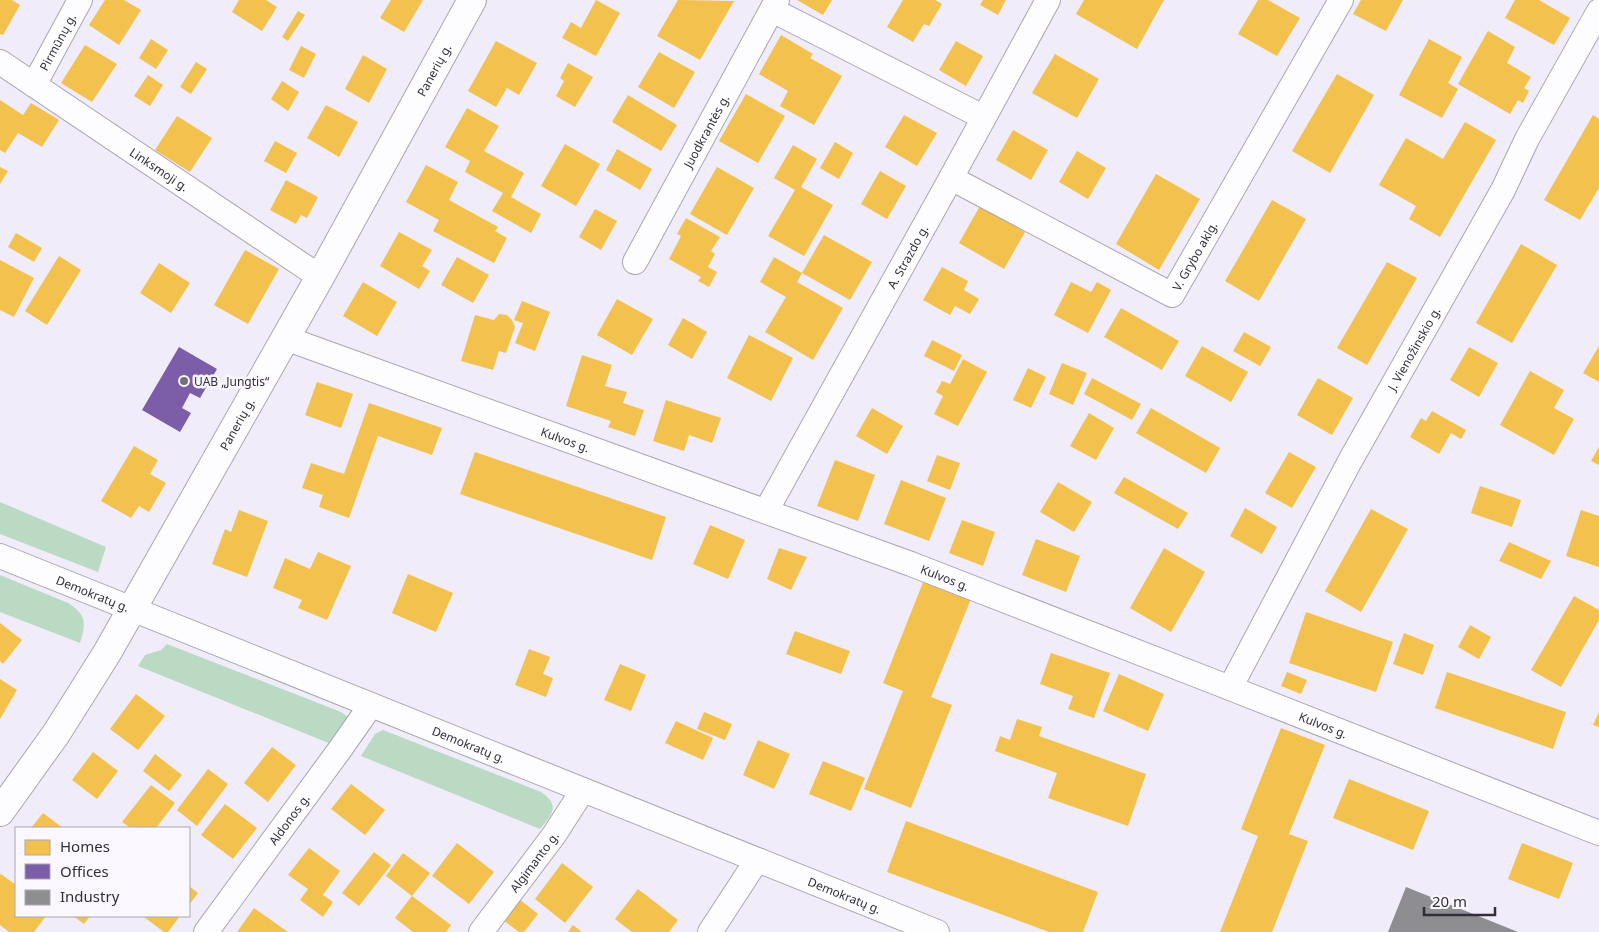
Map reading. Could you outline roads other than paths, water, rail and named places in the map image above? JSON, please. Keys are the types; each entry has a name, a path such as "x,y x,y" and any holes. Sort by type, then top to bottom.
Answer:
{"main road":[{"name":"Panerių g.","path":"0,812 56,734 107,653 286,338 472,0"}],"street":[{"name":"Pirmūnų g.","path":"34,85 80,0"},
{"name":"A. Strazdo g.","path":"766,511 1048,0"},
{"name":"V. Grybo aklg.","path":"951,178 1172,295 1341,0"},
{"path":"775,5 984,117"},
{"name":"Juodkrantės g.","path":"635,262 775,5"},
{"name":"J. Vienožinskio g.","path":"1230,688 1350,462 1503,190 1527,139 1599,11"},
{"name":"Linksmoji g.","path":"0,62 320,277"},
{"name":"Kulvos g.","path":"286,338 911,564 1599,833"},
{"name":"Demokratų g.","path":"0,556 937,932"},
{"name":"Aldonos g.","path":"206,932 371,705"},
{"name":"Algimanto g.","path":"481,932 554,835 583,790"},
{"path":"710,932 757,860"}],"place":[{"name":"UAB „Jungtis“","path":"184,381"}]}
